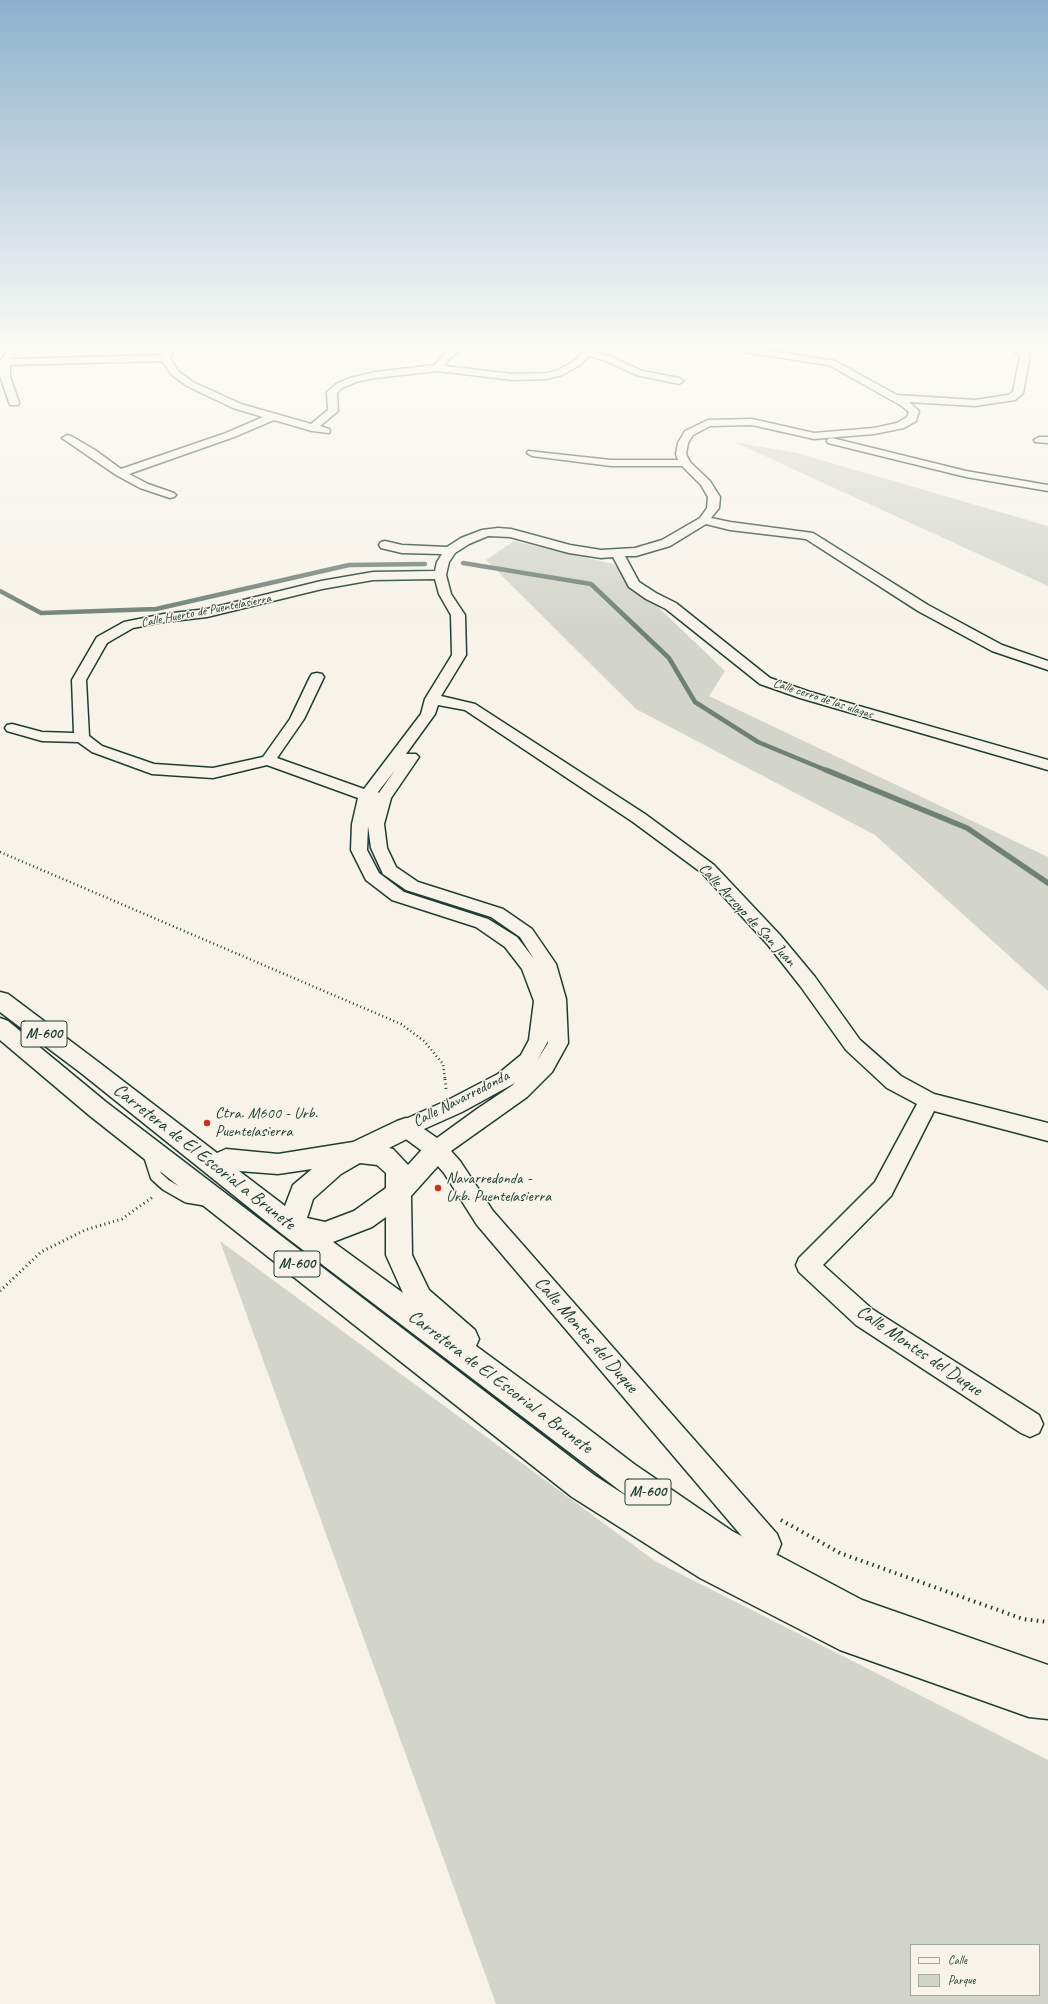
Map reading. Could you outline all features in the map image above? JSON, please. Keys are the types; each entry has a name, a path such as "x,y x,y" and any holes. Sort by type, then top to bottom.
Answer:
{"highway":[{"name":"Carretera de El Escorial a Brunete","path":"0,1000 89,1067 291,1226 564,1428 623,1475 721,1542 855,1614 1048,1682"},
{"name":"Carretera de El Escorial a Brunete","path":"0,1027 146,1147 583,1486 710,1567 852,1638 1029,1700 1048,1702"},
{"path":"89,1067 148,1100 226,1159 282,1205 291,1226 297,1248 356,1293 378,1328"},
{"path":"98,1109 112,1108 137,1125 268,1224 291,1226 325,1233 363,1219 399,1192 437,1150"},
{"path":"291,1226 302,1193 332,1167 357,1152 406,1128"},
{"path":"226,1159 278,1164 357,1152 384,1156 398,1169 400,1256 419,1299 473,1346 560,1416 564,1428"}],"street":[{"path":"75,443 91,452 120,473 144,486 170,495"},
{"path":"120,473 211,443"},
{"path":"432,699 459,655 458,615 445,594 440,575 443,562 450,551 465,540 476,536 498,532 516,534 588,553 618,554 636,552 659,546 704,520 713,508 714,497 706,483 685,463 681,454 682,443"},
{"path":"840,443 966,474 1048,488"},
{"path":"532,454 611,463 685,463"},
{"path":"704,520 730,526 809,536 922,608 997,648 1048,666"},
{"path":"385,545 402,550 450,551"},
{"name":"Calle cerro de las ulagas","path":"618,554 634,584 650,596 671,606 765,681 805,695 1048,765"},
{"name":"Calle Huerto de Puentelasierra","path":"82,738 79,680 102,640 129,625 164,618 222,610 321,585 374,576 440,575"},
{"path":"268,760 297,719 317,677"},
{"name":"Calle Navarredonda","path":"406,1128 448,1109 505,1080 528,1060 539,1040 543,1001 530,967 512,942 482,923 398,896 372,876 359,850 360,824 375,797 440,716 432,699"},
{"name":"Calle Arroyo de San Juan","path":"432,699 470,707 639,818 708,869 808,982 854,1045 894,1082 929,1101 1048,1132"},
{"path":"12,728 42,736 82,738 97,749 152,769 213,773 268,760 375,797"},
{"name":"Calle Navarredonda","path":"375,797 379,848 389,870 412,886 497,913 526,934 547,964 558,999 558,1043 545,1066 520,1091 484,1115 437,1150"},
{"name":"Calle Montes del Duque","path":"929,1101 882,1189 807,1264 864,1318 1030,1424"},
{"name":"Calle Montes del Duque","path":"406,1128 437,1150 452,1167 485,1218 767,1544"}],"lane":[{"path":"146,1147 156,1176 166,1185 187,1197 216,1201"}],"path":[{"path":"0,852 401,1024 424,1041 443,1064 448,1109"},
{"path":"0,1291 41,1252 85,1230 122,1219 150,1200 166,1185"},
{"path":"773,1515 840,1553 1023,1619 1048,1622"}],"green space":[{"path":"735,443 797,453 1048,526 1048,586"},
{"path":"514,541 613,564 725,671 709,696 1048,857 1048,991 875,835 636,709 486,560"},
{"path":"220,1241 655,1561 1048,1760 1048,2004 496,2004"}],"waterway":[{"path":"463,563 591,584 669,658 695,702 758,742 828,771"},
{"path":"0,591 41,613 156,609 349,565 425,564"},
{"path":"826,770 967,828 1048,883"}],"place":[{"name":"Ctra. M600 - Urb. Puentelasierra","path":"207,1123"},
{"name":"Navarredonda - Urb. Puentelasierra","path":"438,1188"}]}
